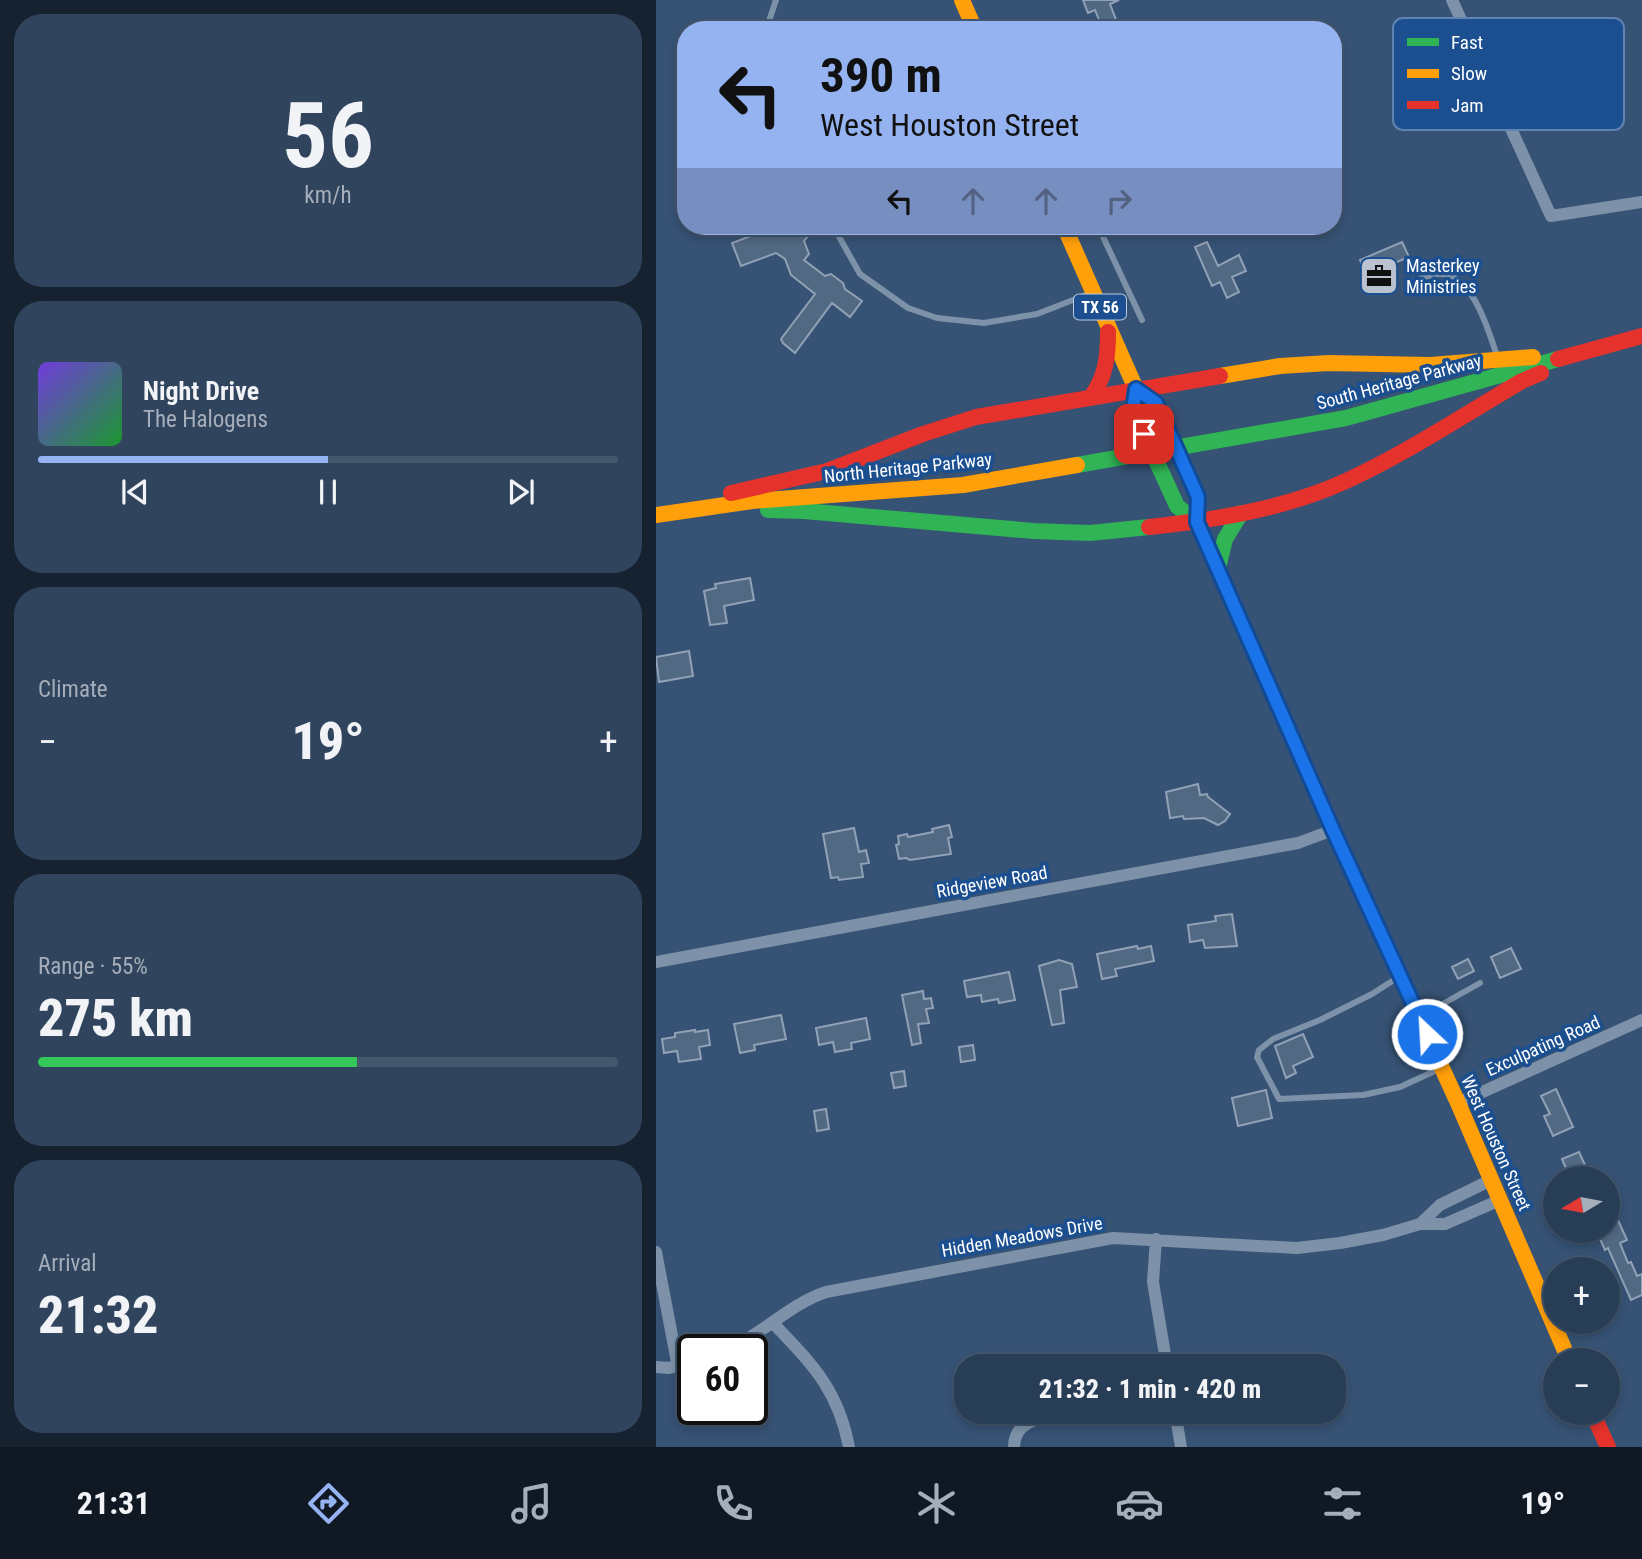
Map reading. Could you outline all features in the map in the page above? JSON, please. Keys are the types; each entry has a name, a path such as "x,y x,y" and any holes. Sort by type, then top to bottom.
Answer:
{"main road":[{"path":"962,0 971,21"},
{"name":"West Houston Street","path":"1068,235 1136,389 1156,403 1198,497 1197,522 1333,830 1458,1103 1564,1348"},
{"path":"1091,397 1103,382 1107,369 1109,327"},
{"name":"South Heritage Parkway","path":"1162,451 1346,418 1502,367 1642,336"},
{"path":"674,512 705,519 767,510 804,510 1034,531 1090,533 1197,522 1288,502 1344,482 1522,381 1609,343"},
{"path":"674,512 702,497 750,490 827,471 976,417 1280,366 1329,363 1502,367"},
{"name":"West Houston Street","path":"1136,389 1133,410 1176,506 1197,522"},
{"name":"North Heritage Parkway","path":"656,515 752,501 963,485 1162,451"},
{"path":"1218,568 1224,536 1241,513"},
{"path":"1598,1425 1608,1447"}],"street":[{"path":"1452,0 1460,18"},
{"path":"1512,130 1551,216 1642,202"},
{"name":"Ridgeview Road","path":"656,962 1298,843 1333,830"},
{"name":"Exculpating Road","path":"1458,1103 1642,1020"},
{"name":"Hidden Meadows Drive","path":"1420,1224 1440,1205 1491,1180"},
{"name":"Hidden Meadows Drive","path":"758,1334 793,1306 826,1292 1113,1238 1297,1248 1383,1235 1420,1224 1445,1224 1500,1200"},
{"path":"1156,1239 1153,1282 1165,1354"},
{"path":"656,1252 677,1362"},
{"path":"773,1323 807,1359 830,1390 838,1405 849,1447"},
{"path":"656,1367 677,1367"},
{"path":"1014,1447 1016,1433 1025,1424"},
{"path":"1177,1424 1181,1447"}],"lane":[{"path":"769,21 776,0"},
{"path":"838,235 860,274 908,308 937,318 984,323 1038,314 1093,292"},
{"path":"1102,235 1142,320"},
{"path":"1413,281 1441,273 1457,277 1476,302 1502,367"},
{"path":"1400,976 1372,994 1320,1020 1273,1039 1259,1050 1257,1057 1262,1070 1279,1098 1286,1098 1363,1095 1400,1087 1442,1068"},
{"path":"1419,1017 1480,983"}],"building":[{"path":"1083,0 1119,0 1110,4 1117,21 1099,21 1095,10 1088,13"},
{"path":"753,235 808,235 804,241 809,254 804,260 825,276 831,274 843,283 845,289 862,301 850,317 832,303 795,353 781,339 815,294 791,275 785,259 776,253 741,266 732,243"},
{"path":"1207,242 1218,266 1239,255 1246,271 1232,277 1239,292 1227,298 1220,282 1212,286 1195,247"},
{"name":"Masterkey Ministries","path":"1402,242 1409,257 1387,266 1395,285 1374,294 1360,260"},
{"path":"750,578 754,600 724,606 727,623 710,625 704,591 716,588 715,584"},
{"path":"689,651 693,676 659,682 656,657"},
{"path":"1198,784 1200,795 1207,794 1230,814 1225,821 1218,825 1204,818 1170,818 1166,792"},
{"path":"949,825 952,837 948,838 951,854 899,859 896,845 899,844 898,836 907,834 908,837 933,832 932,829"},
{"path":"854,828 859,852 866,850 869,863 861,864 863,877 839,880 838,877 831,878 823,834"},
{"path":"1232,914 1237,946 1205,948 1203,940 1190,942 1188,925 1216,921 1215,916"},
{"path":"1137,946 1138,949 1151,946 1154,961 1115,969 1117,976 1102,979 1097,954"},
{"path":"1511,948 1521,969 1500,978 1491,957"},
{"path":"1468,959 1474,971 1458,979 1452,967"},
{"path":"1059,960 1072,964 1077,987 1060,990 1064,1023 1052,1025 1039,966"},
{"path":"1009,972 1015,1000 982,1002 981,995 967,997 964,981"},
{"path":"923,991 924,999 931,998 933,1008 926,1009 929,1023 918,1024 921,1043 912,1045 902,995"},
{"path":"781,1015 786,1039 754,1045 755,1050 740,1053 734,1024"},
{"path":"866,1018 870,1039 851,1043 852,1049 835,1052 833,1042 819,1045 816,1028"},
{"path":"708,1030 710,1045 699,1047 701,1059 679,1062 677,1051 664,1053 662,1039 675,1037 675,1033"},
{"path":"1303,1034 1313,1057 1293,1066 1296,1073 1286,1078 1275,1046"},
{"path":"973,1045 975,1060 961,1062 959,1047"},
{"path":"904,1071 906,1086 894,1088 891,1073"},
{"path":"1556,1089 1573,1127 1553,1136 1544,1116 1550,1114 1541,1096"},
{"path":"1266,1090 1272,1118 1238,1126 1232,1098"},
{"path":"826,1109 829,1129 817,1131 814,1111"},
{"path":"1579,1152 1585,1166 1565,1166 1562,1159"},
{"path":"1620,1225 1627,1240 1620,1243"},
{"path":"1602,1243 1620,1243 1637,1276 1642,1274 1642,1295 1631,1300 1620,1275 1620,1257 1612,1257 1608,1248 1605,1250"}],"traffic: fast":[{"path":"1077,465 1346,418 1558,359"},
{"path":"1136,389 1133,410 1177,506 1197,522"},
{"path":"768,510 1034,531 1090,533 1149,527"},
{"path":"1218,568 1225,539 1241,513"}],"traffic: slow":[{"path":"962,0 971,21"},
{"path":"1068,235 1136,389 1156,403 1186,470"},
{"path":"1220,376 1280,366 1329,363 1430,365 1533,357"},
{"path":"656,515 752,501 963,485 1077,465"},
{"path":"1366,902 1458,1103 1564,1348"}],"traffic: jam":[{"path":"1091,397 1105,366 1108,332"},
{"path":"1558,359 1642,336"},
{"path":"1149,527 1249,512 1323,491 1391,458 1522,381 1541,373"},
{"path":"731,493 827,471 976,417 1220,376"},
{"path":"1186,470 1198,497 1197,522 1366,902"},
{"path":"1598,1425 1608,1447"}],"place":[{"name":"Masterkey Ministries","path":"1379,276"}],"route":[{"path":"1144,434 1133,410 1136,389 1156,403 1198,497 1197,522 1333,830 1427,1034"}]}
